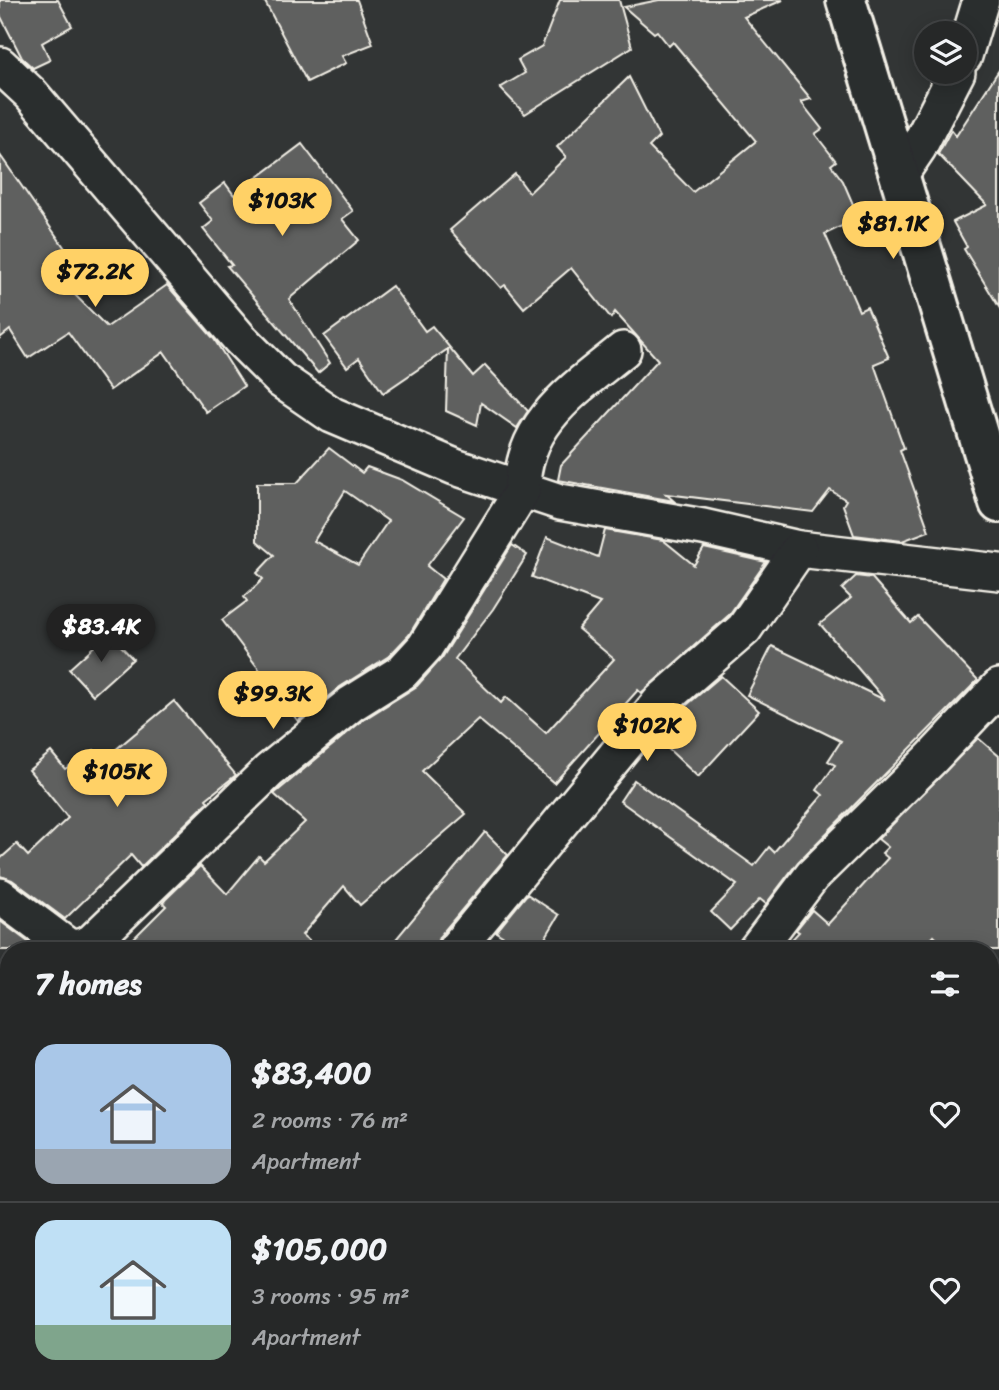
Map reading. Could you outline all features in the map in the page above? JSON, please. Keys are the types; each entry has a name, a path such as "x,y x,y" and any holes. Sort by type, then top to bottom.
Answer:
{"street":[{"path":"846,0 999,503"},
{"path":"975,21 981,0"},
{"path":"0,65 31,94 240,339 281,380 332,415 455,467 560,502 703,527 799,549 999,572"},
{"path":"899,176 918,148 951,84"},
{"path":"91,942 269,771 351,704 402,671 425,647 522,491 522,472 529,444 549,415 623,350"},
{"path":"462,942 661,701 744,629 799,549"},
{"path":"761,942 812,876 931,759 999,687"},
{"path":"0,897 62,942"}],"building":[{"path":"0,0 58,0 72,26 42,43 50,60 33,68 22,58 0,15"},
{"path":"264,0 357,0 373,44 342,56 346,63 307,82"},
{"path":"560,0 619,0 632,47 525,114 500,88 525,73 518,60 542,46"},
{"path":"659,0 783,0 744,17 811,99 801,102 822,129 815,134 836,161 831,165 843,181 859,218 825,234 859,311 867,307 889,358 874,364 904,448 900,450 929,531 902,541 854,535 843,505 846,500 830,490 813,512 666,494 674,501 558,480 561,465 658,360 615,312 611,318 571,268 524,308 505,285 501,288 450,230 515,174 529,193 566,157 557,147 629,77 659,137 649,147 693,192 756,141 673,42 669,46 657,31 654,33 624,7"},
{"path":"999,70 999,307 964,249 967,247 953,222 987,205 938,154 951,130 956,136"},
{"path":"302,144 353,211 342,219 359,240 289,299 330,363 318,373 227,266 232,265 203,229 213,221 199,203 225,183 234,195"},
{"path":"0,155 87,280 71,291 107,327 167,285 214,339 244,386 206,412 164,352 110,390 68,332 28,358 10,330 0,338"},
{"path":"392,286 425,331 432,326 473,376 485,365 528,411 517,428 481,403 477,425 446,411 448,349 383,393 359,358 347,367 324,336"},
{"path":"329,448 362,473 367,467 402,480 464,517 427,566 443,579 409,635 389,656 340,687 298,721 222,620 247,601 244,597 263,579 257,573 274,555 257,541 257,483 297,483","holes":["345,491 388,521 358,565 314,541"]},
{"path":"605,530 663,540 694,565 704,548 766,562 729,615 641,693 638,690 554,783 478,719 422,771 466,814 360,905 344,886 302,935 310,942 130,942 166,906 163,903 166,899 200,866 227,894 259,856 264,861 305,822 274,794 363,720 417,686 442,658 512,545 527,555 493,609 455,659 501,703 506,697 546,733 614,659 578,629 600,603 532,577 547,537 598,557"},
{"path":"856,576 872,578 911,623 918,617 978,680 798,862 766,904 760,899 730,930 711,912 737,885 620,801 634,780 754,866 769,847 774,852 823,795 817,790 835,765 828,761 841,741 747,695 772,646 885,700 820,624 851,598 842,589"},
{"path":"109,633 133,659 93,695 69,669"},
{"path":"721,676 759,711 698,777 661,742 679,723 673,718 675,715"},
{"path":"174,701 236,775 206,799 208,802 141,867 131,855 65,919 12,880 0,876 0,859 17,844 28,856 68,818 29,770 51,752 65,769 94,750 102,761"},
{"path":"978,738 999,756 999,942 940,942 934,936 928,942 790,942 812,910 828,924 888,858 882,853 888,847 878,839"},
{"path":"485,832 508,855 437,942 394,942"},
{"path":"527,894 559,915 543,942 512,942 496,932"},
{"path":"0,921 28,942 0,942"}]}
